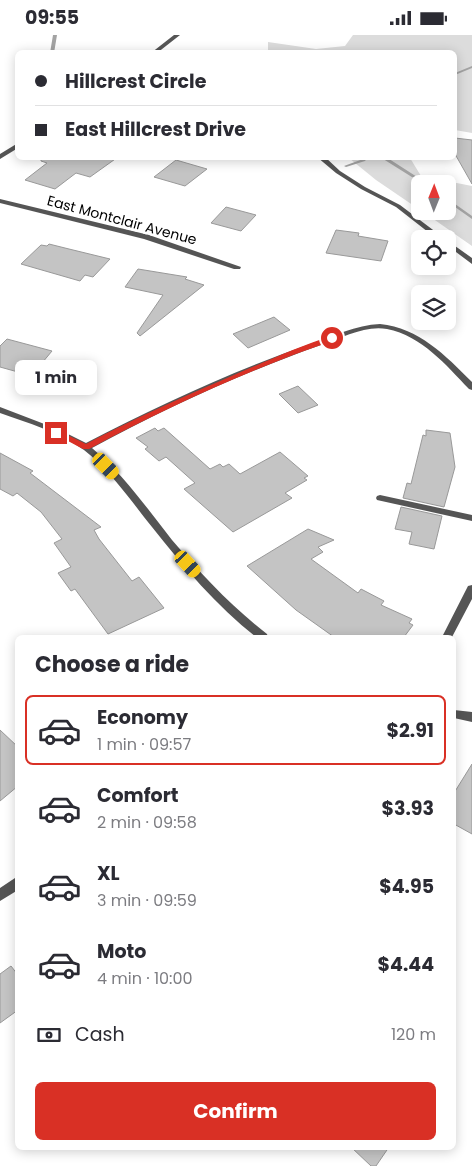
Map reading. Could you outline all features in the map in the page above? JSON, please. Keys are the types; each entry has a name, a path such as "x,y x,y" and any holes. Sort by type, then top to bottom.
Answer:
{"street":[{"path":"157,50 176,35"},
{"path":"0,157 15,147"},
{"path":"324,160 355,183 398,206 430,230"},
{"name":"East Montclair Avenue","path":"0,201 154,239 237,267"},
{"path":"456,249 472,262"},
{"path":"86,447 123,427 205,390 301,349 364,327 385,326 403,331 428,344 472,387"},
{"path":"0,411 72,439 86,447 116,476 188,564 232,612 261,635"},
{"path":"448,635 472,589"},
{"path":"456,714 472,717"},
{"path":"0,895 15,884"}],"lane":[{"path":"380,498 472,518"}],"shaded area":[{"path":"353,35 472,35 472,133 457,130 457,50 268,50 268,42 316,49 345,46"},
{"path":"351,160 411,160 420,175 411,175 411,204 376,180"},
{"path":"456,183 472,186 472,246 456,235 456,230 449,230 435,220 456,220"}],"building":[{"path":"457,138 472,140 472,184 457,158"},
{"path":"114,160 90,177 76,173 55,189 25,180 47,163 41,161"},
{"path":"176,160 207,169 185,186 154,177"},
{"path":"226,207 256,215 241,231 211,223"},
{"path":"336,230 359,233 358,236 388,241 381,261 326,253"},
{"path":"49,244 110,259 93,277 85,275 80,281 21,264 41,245 47,246"},
{"path":"138,269 187,277 185,279 204,285 140,336 137,333 163,295 125,287"},
{"path":"274,317 290,330 248,348 233,334"},
{"path":"7,339 52,351 37,369 24,365 18,372 0,367 0,346"},
{"path":"298,386 318,405 298,413 279,394"},
{"path":"155,428 158,431 164,428 210,469 220,464 223,467 229,464 240,474 280,452 308,476 304,478 307,480 285,493 292,498 233,532 184,489 195,483 166,457 159,461 145,449 148,447 136,438"},
{"path":"426,430 450,433 455,467 444,507 403,498 407,483 411,484 423,435 426,436"},
{"path":"0,453 33,471 30,473 101,527 94,530 99,539 132,581 139,577 164,608 108,634 75,589 71,591 58,573 71,567 54,543 62,539 41,512 17,493 13,496 0,489"},
{"path":"401,507 442,516 434,549 409,544 412,532 395,529"},
{"path":"308,529 334,540 318,547 323,552 311,559 358,593 361,589 384,601 381,605 412,619 409,623 413,625 406,635 331,635 296,610 247,566"},
{"path":"0,730 15,744 15,788 0,801"},
{"path":"472,764 472,834 456,825 456,790"},
{"path":"11,966 15,971 15,1012 0,1023 0,974"},
{"path":"354,1150 387,1150 376,1166 371,1166"}],"waterway":[{"path":"52,50 55,35"},
{"path":"457,73 472,67"},
{"path":"346,166 364,160"},
{"path":"387,160 411,175"},
{"path":"456,206 472,218"}],"route":[{"path":"56,433 86,447 123,427 205,390 301,349 332,338"}]}
